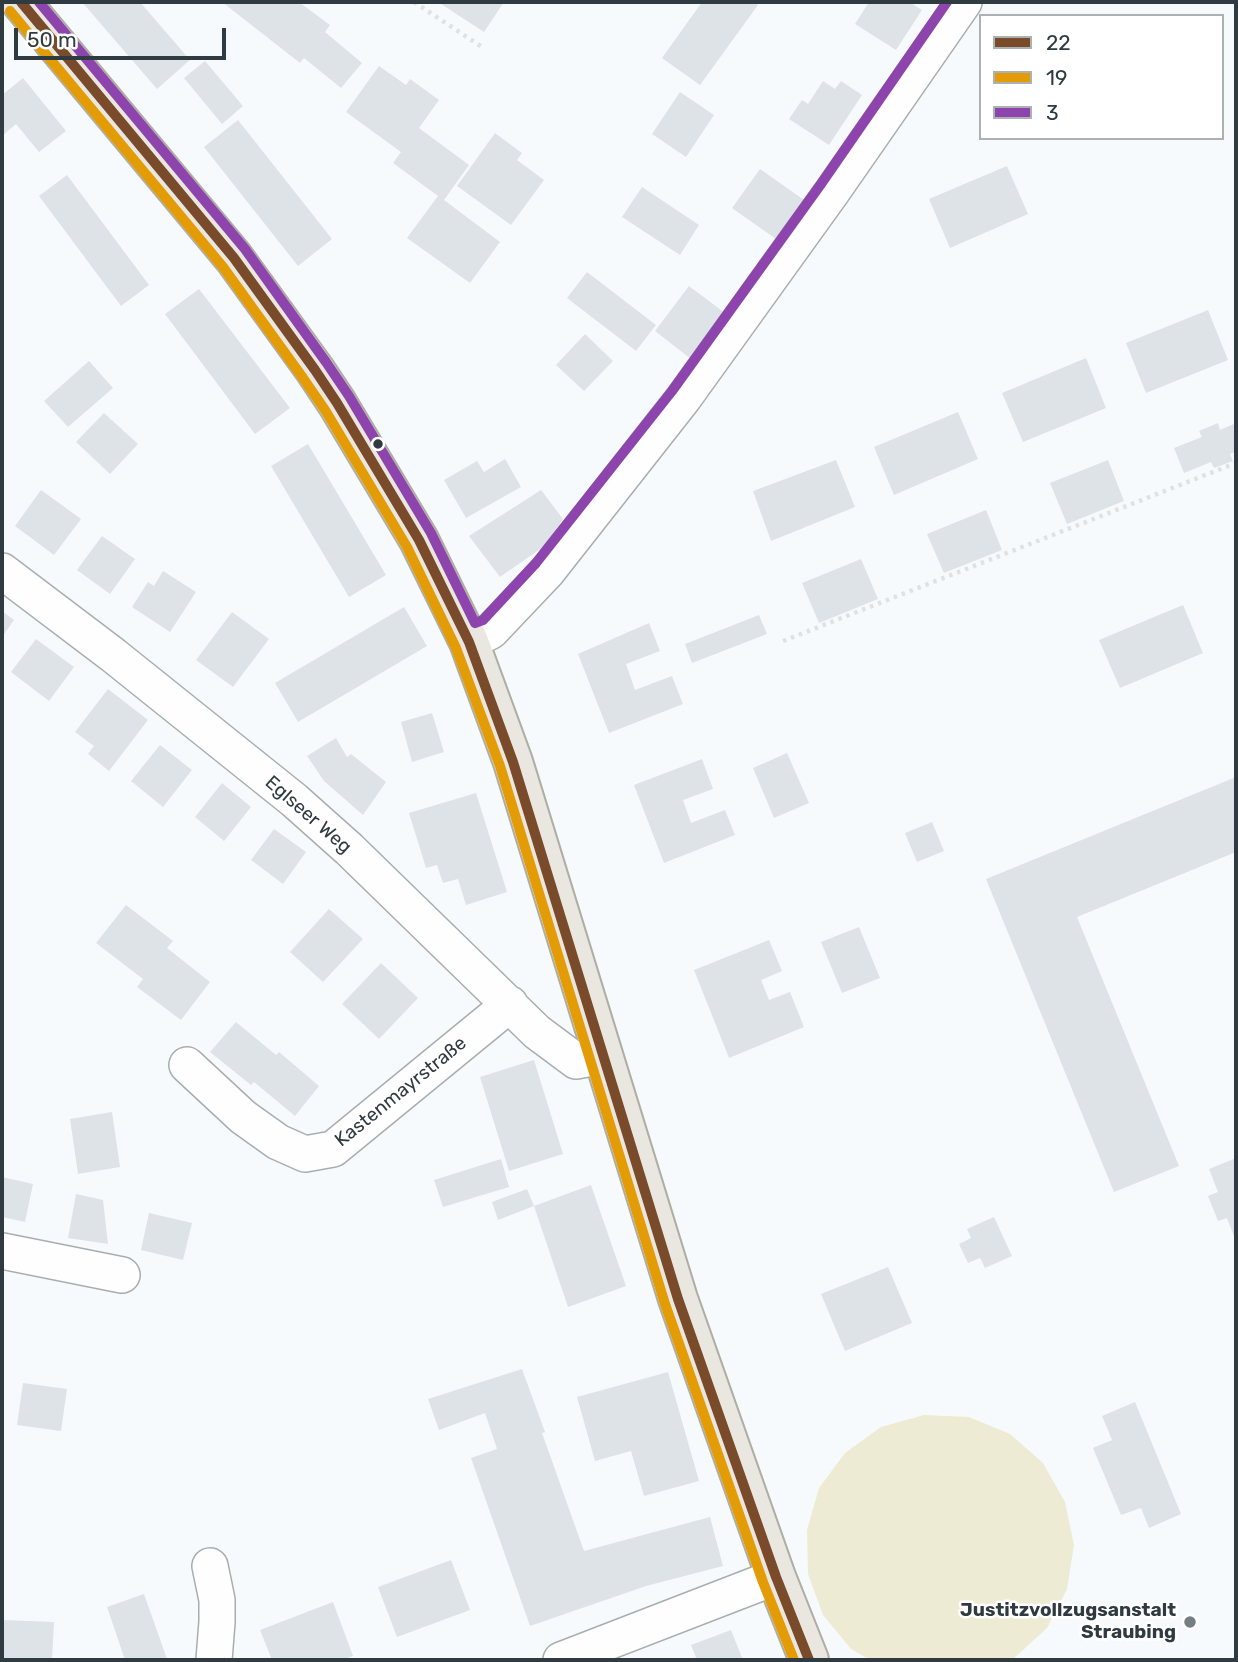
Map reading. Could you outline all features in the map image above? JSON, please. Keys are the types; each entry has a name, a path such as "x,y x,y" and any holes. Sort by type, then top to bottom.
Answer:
{"main road":[{"path":"21,2 234,258 315,370 419,540 470,642 513,762 678,1299 776,1577 809,1660"}],"street":[{"path":"470,642 491,631 547,572 683,399 964,2"},
{"name":"Eglseer Weg","path":"2,571 113,655 294,800 349,849 537,1032 576,1061 603,1056"},
{"name":"Kastenmayrstraße","path":"187,1065 243,1117 278,1142 305,1153 333,1149 510,1004"},
{"path":"2,1251 122,1275"},
{"path":"210,1566 217,1601 214,1660"},
{"path":"561,1660 776,1577"}],"path":[{"path":"414,2 482,47"},
{"path":"783,641 1236,463"}],"shaded area":[{"path":"924,1415 969,1417 1010,1434 1043,1463 1065,1502 1074,1545 1067,1589 1047,1628 1012,1660 870,1660 851,1649 823,1615 808,1574 807,1530 819,1488 845,1453 881,1427"}],"building":[{"path":"82,2 140,2 190,60 157,89"},
{"path":"222,2 299,2 330,25 325,32 362,63 341,88 304,58 300,63"},
{"path":"438,2 504,2 484,32"},
{"path":"702,2 754,2 758,5 700,85 662,58"},
{"path":"869,2 909,2 922,10 896,50 855,24"},
{"path":"205,61 243,106 222,124 184,78"},
{"path":"379,66 406,85 410,79 439,100 419,128 469,165 444,200 500,242 470,283 407,238 438,196 393,163 401,152 346,112"},
{"path":"23,78 66,131 39,152 16,124 2,136 2,95"},
{"path":"823,81 835,89 841,81 862,95 829,145 789,119 802,100 808,104"},
{"path":"680,92 714,115 686,157 652,134"},
{"path":"238,120 332,239 298,266 204,147"},
{"path":"495,133 522,153 517,160 544,180 511,225 457,186"},
{"path":"1007,166 1028,214 950,248 929,199"},
{"path":"760,169 804,200 776,239 732,208"},
{"path":"67,175 149,285 121,306 39,196"},
{"path":"642,187 699,225 680,255 622,217"},
{"path":"587,272 656,325 636,351 567,298"},
{"path":"689,286 725,313 691,359 655,331"},
{"path":"199,289 290,408 255,434 165,314"},
{"path":"1208,310 1228,360 1146,393 1126,343"},
{"path":"585,334 613,361 584,391 556,365"},
{"path":"1086,358 1106,408 1023,442 1002,393"},
{"path":"89,361 113,388 68,427 44,401"},
{"path":"958,412 978,459 894,495 874,447"},
{"path":"104,413 138,444 110,474 76,442"},
{"path":"1218,423 1220,430 1236,423 1236,452 1230,454 1233,461 1214,468 1211,462 1184,473 1174,448 1202,437 1199,431"},
{"path":"308,444 386,575 349,597 271,466"},
{"path":"505,459 521,487 466,518 444,480 477,461 484,472"},
{"path":"836,460 855,507 771,541 753,491"},
{"path":"1108,460 1124,501 1067,524 1050,483"},
{"path":"41,490 81,519 54,555 15,526"},
{"path":"541,490 563,519 546,545 500,577 469,536"},
{"path":"986,510 1002,550 944,573 927,534"},
{"path":"102,536 135,559 110,594 77,570"},
{"path":"861,559 878,599 819,623 802,583"},
{"path":"163,571 196,592 170,632 132,607 148,582 154,586"},
{"path":"1183,605 1203,653 1120,688 1099,640"},
{"path":"404,607 427,646 298,722 275,683"},
{"path":"2,611 14,620 2,637"},
{"path":"232,612 269,639 233,687 196,660"},
{"path":"759,615 767,634 692,663 685,644"},
{"path":"649,623 660,651 626,664 635,690 672,676 683,704 609,733 578,654"},
{"path":"36,639 74,667 49,701 11,672"},
{"path":"108,689 148,720 109,771 88,754 94,746 75,732"},
{"path":"432,713 444,752 412,762 401,722"},
{"path":"336,738 347,757 351,754 386,782 363,815 324,781 307,756"},
{"path":"160,745 192,770 163,807 131,781"},
{"path":"787,753 809,803 774,818 753,768"},
{"path":"702,759 713,789 683,800 691,823 725,810 735,835 664,863 634,785"},
{"path":"1236,777 1236,852 1077,917 1179,1166 1114,1192 986,879"},
{"path":"222,783 251,807 224,841 195,817"},
{"path":"476,793 507,892 466,905 458,879 443,883 437,865 426,868 409,813"},
{"path":"932,822 944,851 917,862 905,833"},
{"path":"274,829 306,852 283,884 251,860"},
{"path":"126,905 173,941 167,948 210,982 181,1020 137,987 143,979 96,943"},
{"path":"329,909 363,939 323,982 290,952"},
{"path":"859,927 880,978 842,993 821,942"},
{"path":"769,940 782,971 761,980 769,1000 790,992 804,1027 729,1058 694,970"},
{"path":"381,963 418,998 379,1039 342,1004"},
{"path":"236,1022 276,1055 279,1052 319,1086 295,1116 254,1082 251,1085 210,1052"},
{"path":"534,1060 563,1154 509,1171 480,1077"},
{"path":"112,1112 120,1167 78,1174 70,1119"},
{"path":"1236,1158 1236,1242 1227,1218 1218,1221 1208,1196 1218,1192 1209,1169"},
{"path":"501,1159 509,1187 443,1207 434,1180"},
{"path":"2,1177 33,1184 25,1222 2,1217"},
{"path":"591,1185 626,1286 568,1307 534,1206"},
{"path":"527,1189 534,1206 498,1220 492,1202"},
{"path":"76,1194 103,1200 108,1244 68,1238"},
{"path":"149,1213 192,1223 183,1260 141,1250"},
{"path":"994,1217 1012,1256 985,1268 980,1258 968,1263 959,1244 971,1238 967,1229"},
{"path":"888,1267 912,1323 845,1351 821,1294"},
{"path":"522,1369 584,1551 710,1517 723,1566 646,1586 530,1626 471,1458 497,1449 485,1413 439,1430 428,1399"},
{"path":"668,1372 699,1481 644,1496 631,1451 595,1461 577,1397"},
{"path":"23,1383 67,1389 61,1431 17,1425"},
{"path":"1135,1402 1181,1514 1149,1528 1141,1508 1121,1515 1093,1448 1112,1440 1102,1416"},
{"path":"451,1560 470,1610 397,1637 378,1587"},
{"path":"144,1594 167,1659 125,1660 107,1607"},
{"path":"333,1602 353,1656 341,1660 272,1660 260,1630"},
{"path":"2,1620 54,1622 52,1660 2,1660"},
{"path":"731,1630 743,1660 697,1660 691,1645"}],"transit line":[{"name":"22","path":"21,2 234,258 315,370 419,540 469,642 513,762 678,1299 776,1577 809,1660"},
{"name":"3","path":"39,2 245,249 326,362 431,533 475,623 483,620 536,563 672,391 821,184 947,2"},
{"name":"19","path":"10,11 223,267 303,378 407,547 456,648 500,766 665,1304 763,1582 794,1660"}],"place":[{"name":"Justitzvollzugsanstalt Straubing","path":"1190,1622"}]}
